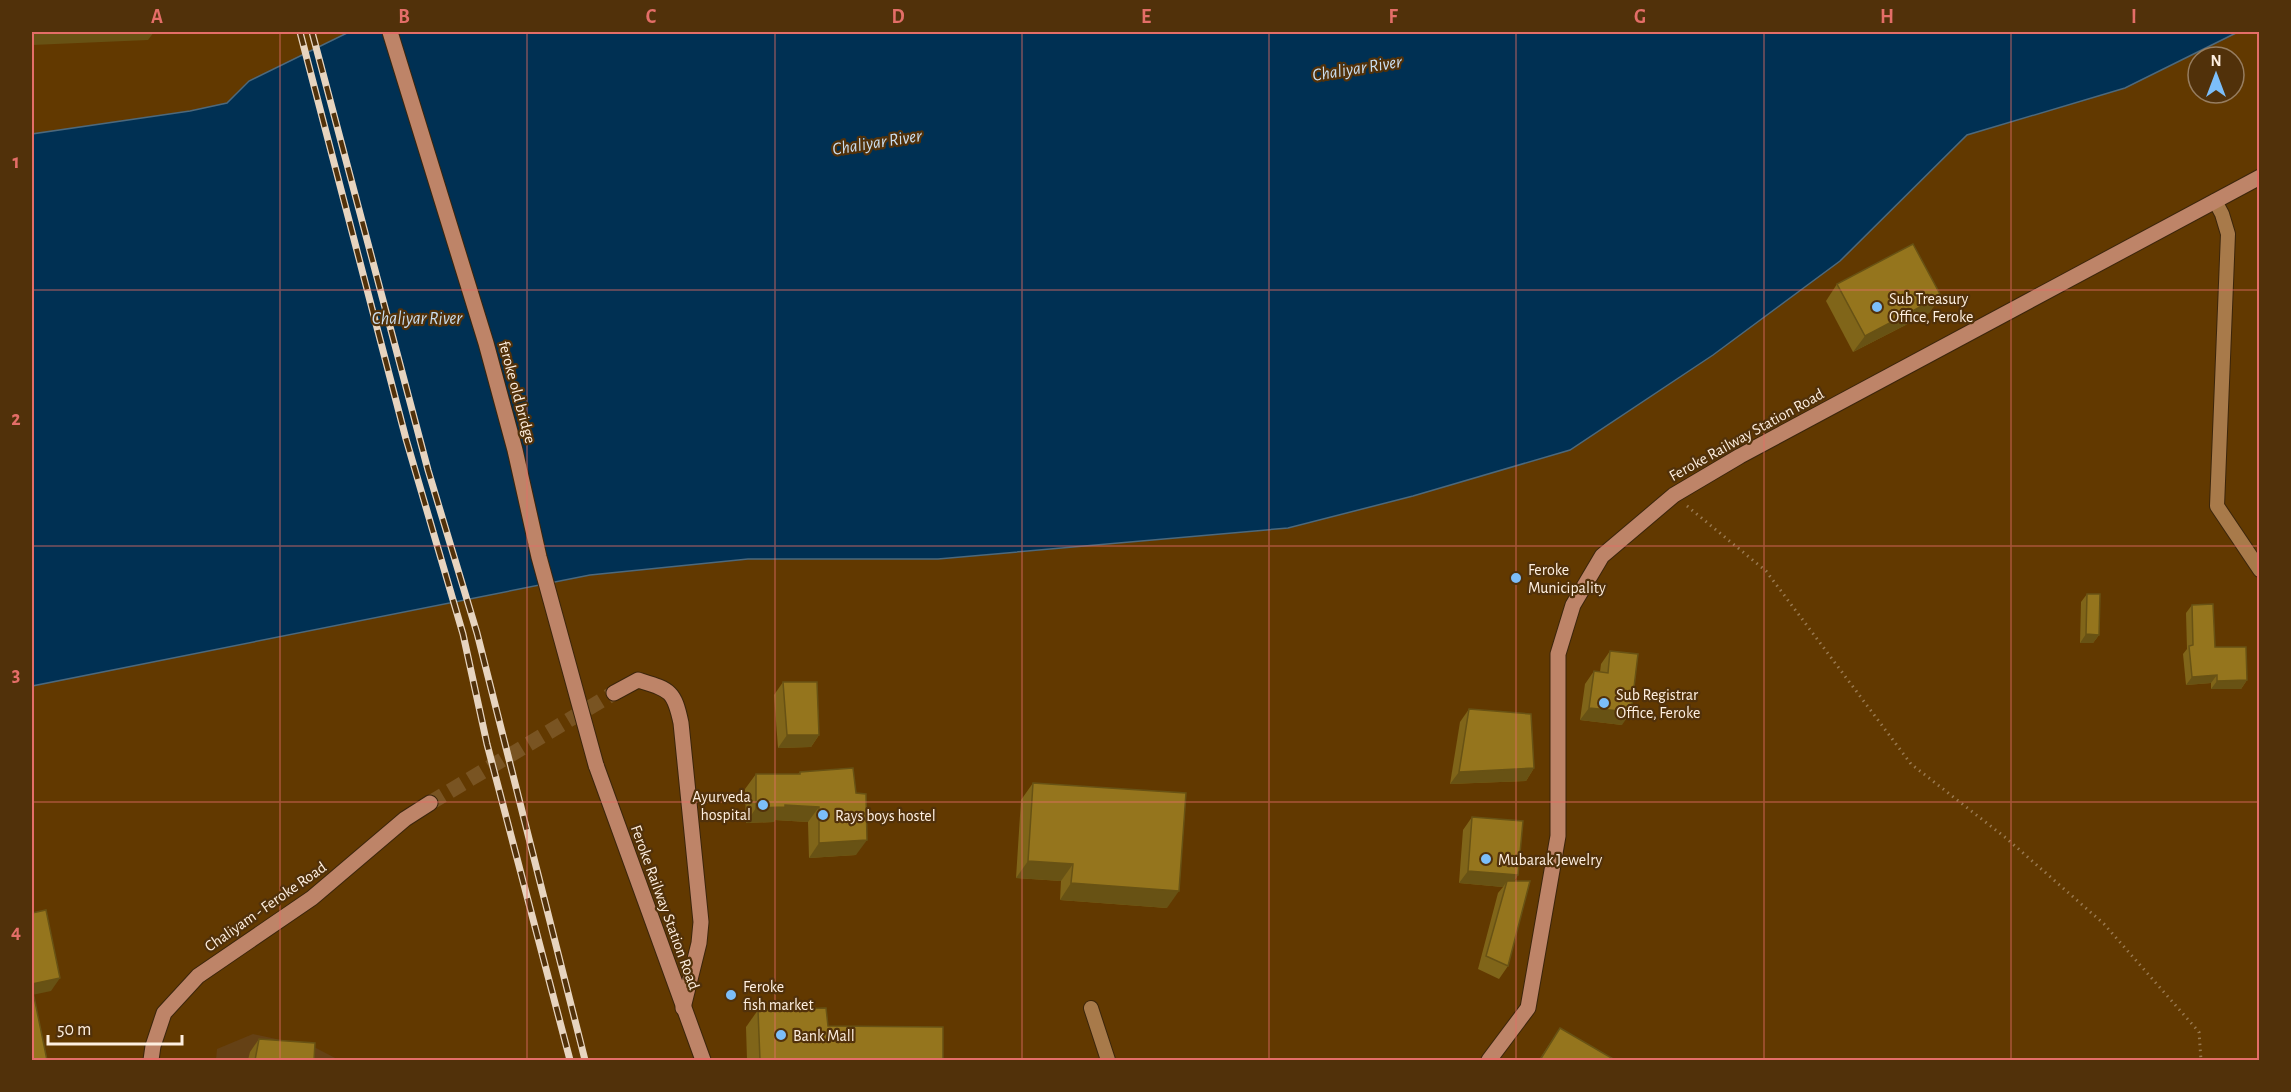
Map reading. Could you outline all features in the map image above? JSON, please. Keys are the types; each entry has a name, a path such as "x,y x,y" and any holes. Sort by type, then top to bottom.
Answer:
{"main road":[{"name":"feroke old bridge","path":"390,32 486,343 515,450 539,557 596,765"},
{"name":"Feroke Railway Station Road","path":"1489,1060 1528,1008 1558,836 1558,654 1573,605 1602,556 1674,495 1740,456 2259,177"},
{"path":"614,693 638,680 663,688 676,702 681,723 701,922 699,943 683,1008"},
{"name":"Feroke Railway Station Road","path":"596,765 703,1060"},
{"name":"Chaliyam - Feroke Road","path":"151,1060 153,1046 164,1013 198,976 312,898 405,819 430,803"}],"street":[{"path":"2215,201 2228,234 2217,506 2259,570"},
{"path":"1091,1008 1108,1060"}],"path":[{"path":"1674,495 1766,571 1911,764 2006,838 2104,924 2199,1032 2201,1060"}],"shaded area":[{"path":"253,1034 314,1047 339,1060 216,1060 217,1049"}],"water":[{"name":"Chaliyar River","path":"349,32 2238,32 2212,45 2186,45 2186,58 2125,88 1967,135 1840,261 1713,355 1570,450 1413,496 1288,528 938,559 748,559 590,575 32,686 32,134 190,111 227,103 249,81"}],"building":[{"name":"Sub Treasury Office, Feroke","path":"1913,244 1941,296 1865,336 1837,284"},
{"path":"2087,594 2100,594 2099,635 2086,634"},
{"path":"2213,604 2215,647 2246,647 2247,680 2217,681 2217,675 2192,677 2189,646 2193,645 2192,605"},
{"name":"Sub Registrar Office, Feroke","path":"1610,651 1638,654 1631,712 1589,708 1594,671 1608,673"},
{"path":"783,682 817,682 819,735 787,735"},
{"path":"1469,709 1531,714 1534,768 1459,772"},
{"path":"853,768 856,793 866,794 867,840 819,843 819,807 785,805 785,807 756,808 756,774 800,774 800,772"},
{"path":"1033,783 1186,793 1179,891 1071,883 1073,864 1028,861"},
{"name":"Mubarak Jewelry","path":"1472,817 1523,821 1518,875 1468,871"},
{"path":"1507,881 1530,881 1508,966 1486,956"},
{"path":"46,910 60,978 32,984 32,913"},
{"path":"32,987 47,1060 32,1060"},
{"path":"826,1008 828,1026 943,1027 943,1060 760,1060 758,1010"},
{"path":"1560,1028 1615,1060 1540,1060"},
{"path":"259,1039 315,1043 314,1060 255,1060"}],"tunnel":[{"path":"430,803 614,693"}],"railway":[{"path":"300,32 406,439 463,634 487,744 570,1060"},
{"path":"312,32 428,470 477,633 585,1060"}],"place":[{"name":"Sub Treasury Office, Feroke","path":"1877,307"},
{"name":"Feroke Municipality","path":"1516,578"},
{"name":"Sub Registrar Office, Feroke","path":"1604,703"},
{"name":"Ayurveda hospital","path":"763,805"},
{"name":"Rays boys hostel","path":"823,815"},
{"name":"Mubarak Jewelry","path":"1486,859"},
{"name":"Feroke fish market","path":"731,995"},
{"name":"Bank Mall","path":"781,1035"}]}
